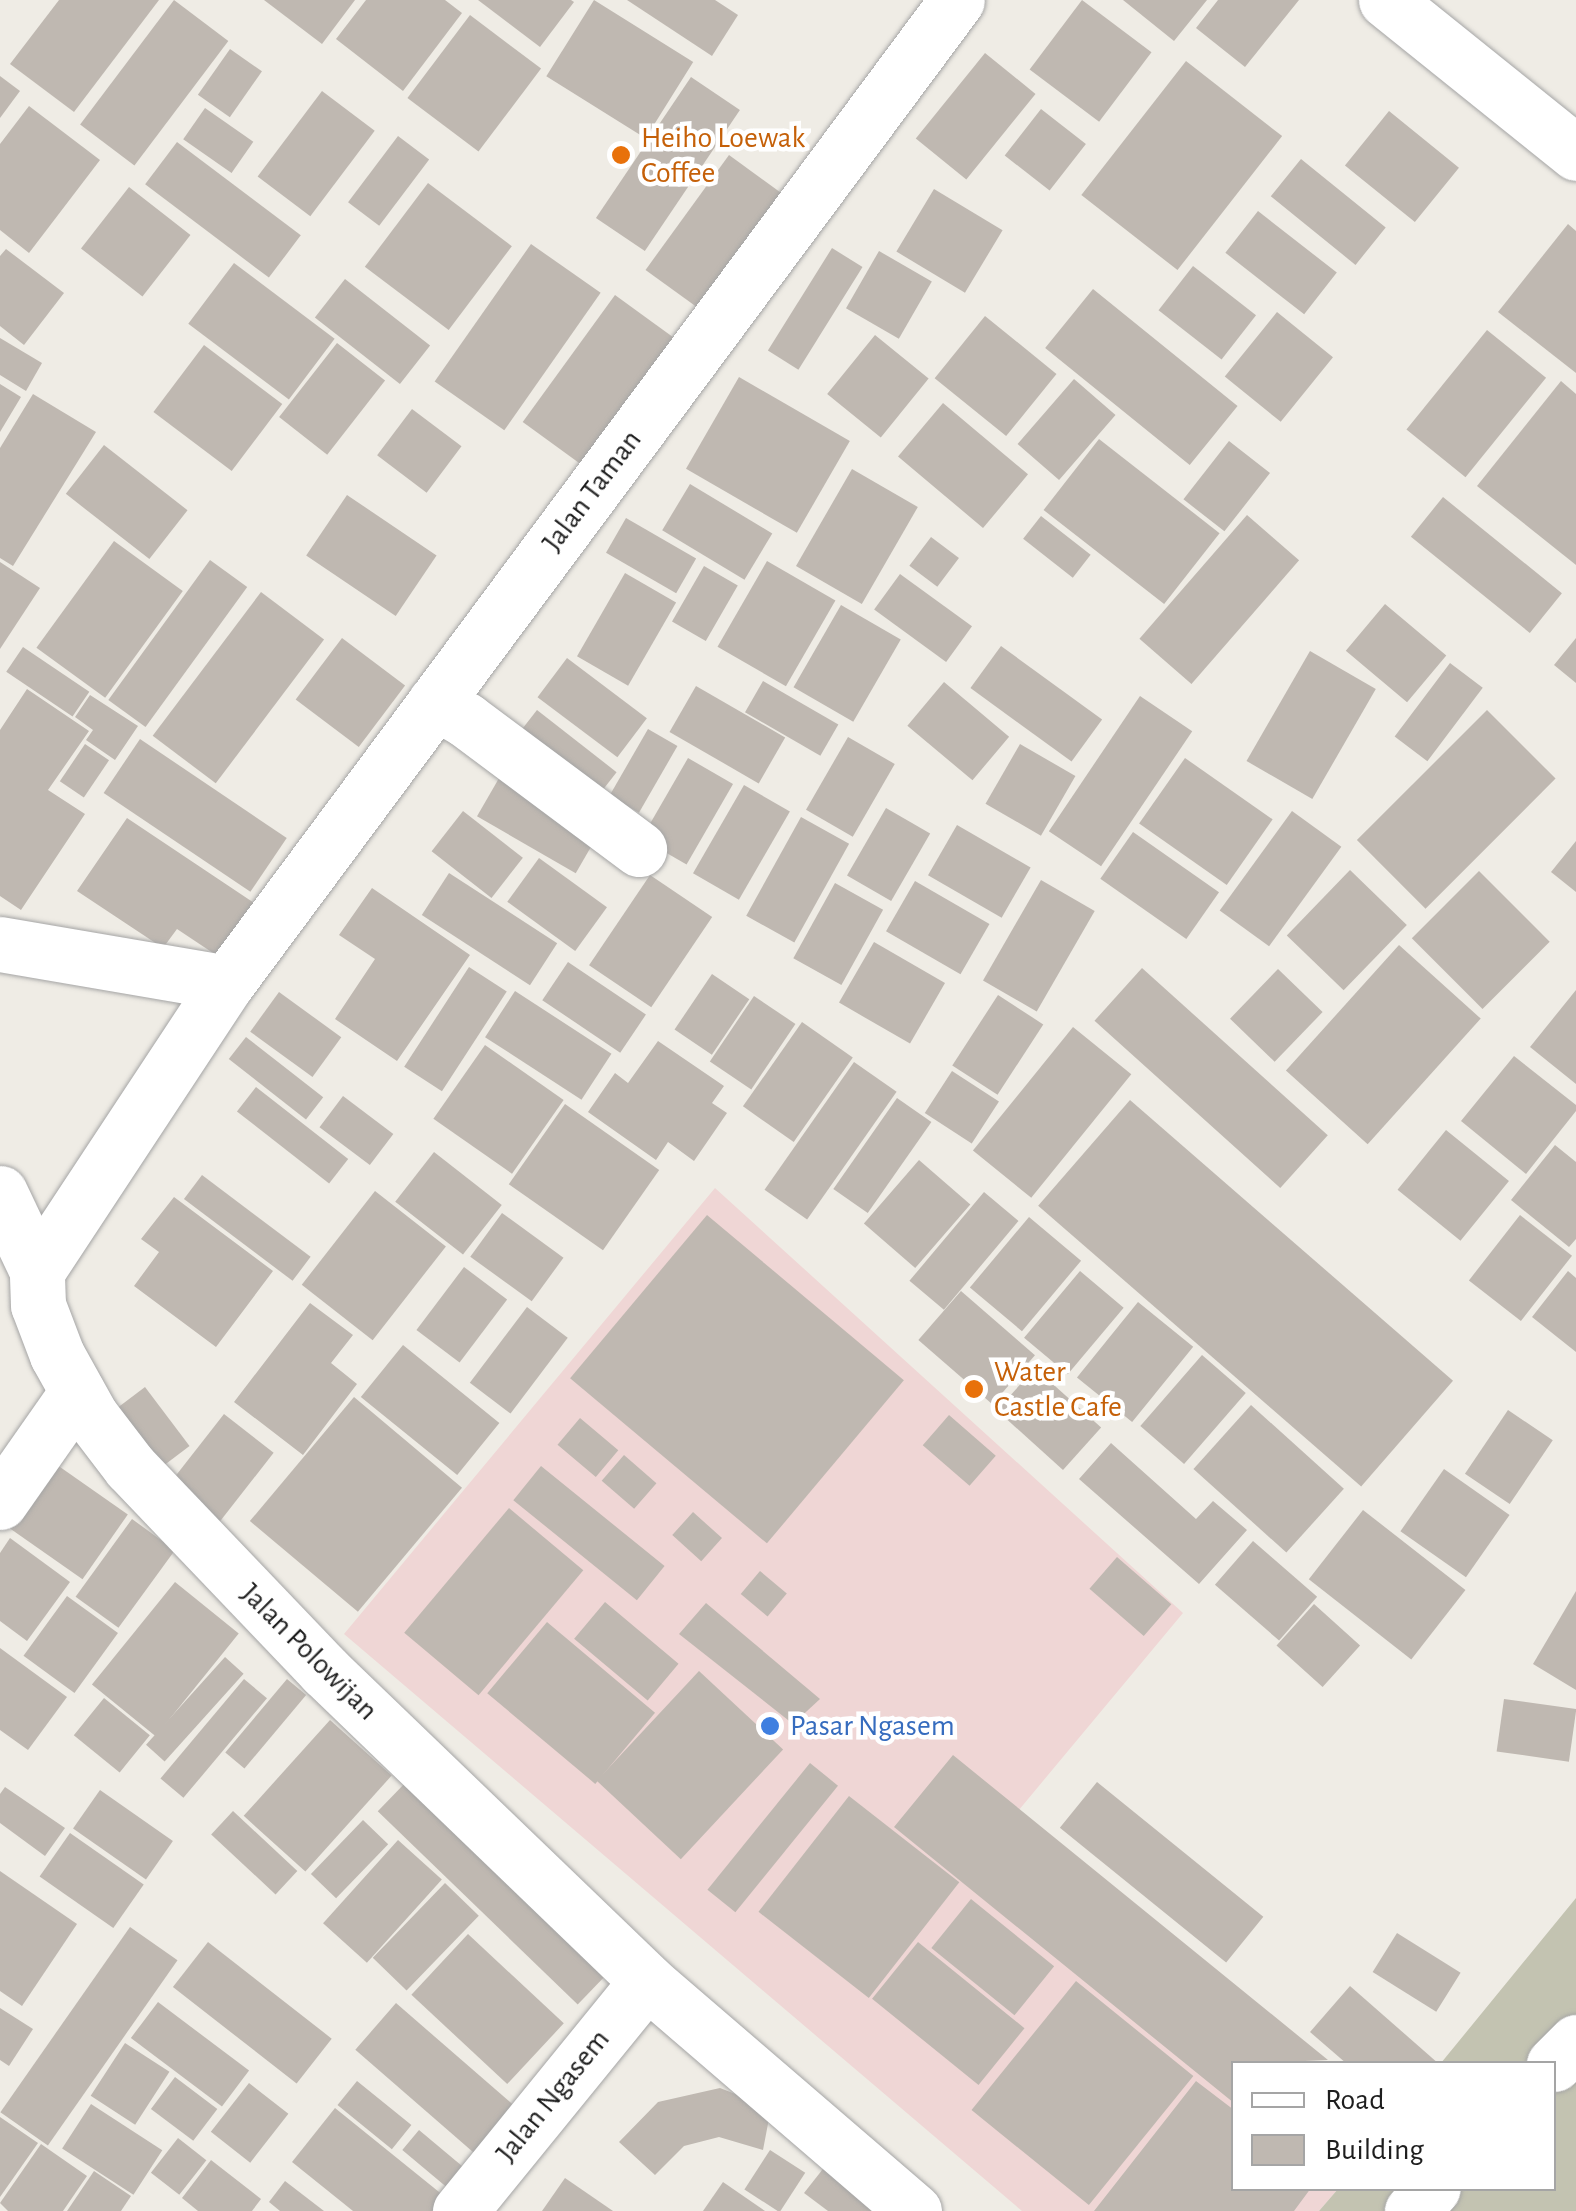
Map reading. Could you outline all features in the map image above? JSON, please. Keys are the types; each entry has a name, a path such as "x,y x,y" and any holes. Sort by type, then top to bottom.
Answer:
{"street":[{"name":"Jalan Taman","path":"227,983 957,0"},
{"path":"1386,0 1575,149"},
{"path":"435,702 466,720 639,849"},
{"path":"0,944 227,983 37,1271"},
{"name":"Jalan Polowijan","path":"0,1193 37,1271 38,1305 78,1392 130,1467 325,1670 646,1981 914,2211"},
{"path":"0,1502 78,1392"},
{"name":"Jalan Ngasem","path":"460,2211 646,1981"},
{"path":"1556,2062 1576,2042"},
{"path":"1412,2211 1430,2191"}],"shaded area":[{"name":"Pasar Ngasem","path":"715,1188 1183,1613 1013,1817 1304,2061 1231,2061 1231,2191 1336,2191 1319,2211 1022,2211 344,1634"},
{"path":"1576,1898 1576,2211 1319,2211 1336,2191 1556,2191 1556,2061 1443,2061"}],"building":[{"path":"59,0 159,0 74,112 10,64"},
{"path":"174,0 228,41 134,166 80,125"},
{"path":"264,0 355,0 322,44"},
{"path":"366,0 445,0 462,13 403,91 336,39"},
{"path":"478,0 571,0 574,2 540,47"},
{"path":"594,0 693,62 646,138 546,76"},
{"path":"627,0 715,0 738,15 712,56"},
{"path":"1082,0 1151,52 1099,122 1030,69"},
{"path":"1123,0 1207,0 1174,41"},
{"path":"1218,0 1299,0 1245,67 1196,28"},
{"path":"470,15 541,69 478,152 407,98"},
{"path":"230,49 262,71 230,117 198,95"},
{"path":"985,53 1036,94 966,179 916,138"},
{"path":"1186,61 1282,136 1177,270 1081,195"},
{"path":"0,76 20,91 0,118"},
{"path":"691,77 740,110 645,251 596,218"},
{"path":"322,91 375,131 310,216 258,176"},
{"path":"29,106 100,160 29,253 0,230 0,144"},
{"path":"205,108 253,142 232,173 183,139"},
{"path":"1041,109 1086,144 1050,191 1005,155"},
{"path":"1389,111 1459,168 1415,222 1345,165"},
{"path":"398,136 429,159 379,226 348,202"},
{"path":"177,142 301,235 269,278 145,184"},
{"path":"729,155 782,193 698,308 646,270"},
{"path":"1301,159 1386,228 1356,265 1271,196"},
{"path":"428,183 512,246 449,330 365,267"},
{"path":"129,187 190,235 142,296 81,248"},
{"path":"934,189 1003,230 965,293 896,252"},
{"path":"1258,211 1337,273 1304,314 1225,253"},
{"path":"1568,224 1576,231 1576,373 1498,312"},
{"path":"531,244 601,293 504,430 435,382"},
{"path":"832,248 863,267 798,370 768,351"},
{"path":"6,249 64,293 24,345 0,326 0,256"},
{"path":"879,251 932,281 899,339 846,308"},
{"path":"234,263 335,339 289,400 188,324"},
{"path":"1193,266 1256,315 1222,359 1159,310"},
{"path":"345,279 430,345 400,384 315,318"},
{"path":"1093,289 1238,406 1190,465 1045,348"},
{"path":"615,295 675,338 583,466 523,422"},
{"path":"1277,312 1333,357 1281,422 1225,377"},
{"path":"985,316 1056,374 1006,436 935,378"},
{"path":"1487,330 1546,378 1466,477 1406,429"},
{"path":"875,335 929,378 881,437 827,394"},
{"path":"0,338 42,363 26,391 0,375"},
{"path":"337,343 385,381 327,455 279,417"},
{"path":"204,345 282,404 232,471 153,412"},
{"path":"739,377 850,441 797,533 686,469"},
{"path":"1074,379 1116,415 1059,480 1018,444"},
{"path":"1561,381 1576,394 1576,565 1477,486"},
{"path":"0,384 21,397 0,432"},
{"path":"33,394 96,432 13,566 0,558 0,448"},
{"path":"943,403 1028,474 983,528 898,457"},
{"path":"412,409 462,446 427,493 377,455"},
{"path":"1099,439 1220,533 1164,604 1044,510"},
{"path":"1229,441 1270,473 1224,531 1183,499"},
{"path":"104,445 188,510 149,559 66,494"},
{"path":"852,469 918,507 862,604 796,566"},
{"path":"690,484 772,533 744,580 662,530"},
{"path":"347,495 437,555 396,616 306,556"},
{"path":"1443,497 1562,593 1530,633 1411,537"},
{"path":"1247,515 1299,560 1191,684 1139,639"},
{"path":"1041,516 1091,555 1073,578 1023,539"},
{"path":"626,518 696,558 676,593 606,553"},
{"path":"931,537 959,558 937,587 909,566"},
{"path":"114,541 183,591 105,698 36,648"},
{"path":"210,560 247,587 146,727 108,700"},
{"path":"767,561 835,600 786,686 718,647"},
{"path":"0,562 40,588 0,649"},
{"path":"704,566 738,586 706,641 672,621"},
{"path":"625,573 676,602 628,686 577,656"},
{"path":"900,574 972,626 946,662 874,610"},
{"path":"261,592 324,640 216,783 153,736"},
{"path":"1385,604 1446,655 1407,702 1346,651"},
{"path":"841,605 901,640 853,722 794,687"},
{"path":"342,638 405,686 359,747 296,699"},
{"path":"1576,638 1576,683 1554,665"},
{"path":"1001,646 1102,719 1072,762 970,688"},
{"path":"23,647 89,692 73,717 6,672"},
{"path":"1310,651 1376,689 1312,799 1246,761"},
{"path":"567,658 647,718 617,757 538,697"},
{"path":"1450,663 1483,688 1427,761 1395,736"},
{"path":"763,681 838,724 820,756 745,712"},
{"path":"944,682 1009,737 972,780 907,726"},
{"path":"696,686 785,738 759,783 670,732"},
{"path":"27,689 89,731 48,790 85,814 21,910 0,896 0,730"},
{"path":"90,695 138,726 115,760 86,740 93,730 75,717"},
{"path":"1140,696 1192,731 1101,866 1049,831"},
{"path":"537,710 617,772 591,804 512,742"},
{"path":"1487,710 1556,779 1425,909 1357,840"},
{"path":"648,729 677,746 639,813 610,796"},
{"path":"848,737 895,764 853,837 806,810"},
{"path":"140,739 287,838 250,892 104,793"},
{"path":"85,744 109,760 84,798 60,781"},
{"path":"1020,744 1075,776 1041,836 986,804"},
{"path":"688,758 733,784 687,865 642,839"},
{"path":"1185,758 1273,819 1227,885 1139,824"},
{"path":"502,773 601,830 576,873 477,816"},
{"path":"744,785 790,812 739,900 693,873"},
{"path":"886,808 930,834 891,901 847,876"},
{"path":"463,811 523,858 491,898 432,851"},
{"path":"1292,811 1341,847 1269,946 1220,911"},
{"path":"801,817 849,844 794,942 746,916"},
{"path":"127,818 266,911 231,965 177,929 163,948 77,891"},
{"path":"957,825 1031,868 1002,918 928,875"},
{"path":"1133,832 1219,892 1186,939 1100,879"},
{"path":"1576,841 1576,892 1551,872"},
{"path":"539,858 607,907 575,951 507,902"},
{"path":"1350,870 1407,925 1344,990 1287,935"},
{"path":"1479,871 1550,942 1483,1009 1412,938"},
{"path":"449,873 557,943 530,985 422,915"},
{"path":"650,875 712,917 651,1007 589,965"},
{"path":"1041,880 1095,911 1037,1011 983,980"},
{"path":"915,881 989,924 960,974 886,931"},
{"path":"835,883 883,910 841,985 793,958"},
{"path":"372,888 470,955 397,1061 335,1019 375,959 339,935"},
{"path":"874,942 945,983 910,1044 839,1003"},
{"path":"1399,945 1481,1019 1368,1144 1286,1071"},
{"path":"568,962 646,1015 620,1053 542,1000"},
{"path":"469,967 507,992 442,1091 404,1067"},
{"path":"1142,968 1328,1135 1280,1188 1094,1021"},
{"path":"1278,969 1323,1012 1275,1062 1230,1019"},
{"path":"712,974 749,999 712,1055 675,1030"},
{"path":"1576,990 1576,1084 1530,1047"},
{"path":"515,991 611,1054 581,1100 485,1037"},
{"path":"279,992 341,1037 312,1077 250,1032"},
{"path":"998,995 1043,1024 998,1095 952,1065"},
{"path":"754,996 795,1024 751,1089 710,1061"},
{"path":"802,1022 853,1058 794,1142 743,1106"},
{"path":"1073,1027 1131,1074 1031,1198 973,1151"},
{"path":"246,1037 323,1097 306,1119 229,1059"},
{"path":"658,1041 724,1086 712,1103 727,1113 694,1161 668,1142 656,1160 588,1112 615,1073 628,1083"},
{"path":"485,1045 564,1100 512,1174 433,1119"},
{"path":"1514,1056 1576,1105 1576,1111 1526,1174 1461,1121"},
{"path":"854,1062 897,1092 807,1220 765,1190"},
{"path":"952,1071 999,1101 972,1143 925,1113"},
{"path":"256,1087 348,1159 329,1183 237,1111"},
{"path":"343,1096 393,1134 370,1165 320,1127"},
{"path":"897,1098 931,1122 868,1213 833,1189"},
{"path":"1130,1100 1453,1381 1361,1486 1038,1206"},
{"path":"565,1104 659,1170 603,1250 509,1184"},
{"path":"1446,1130 1509,1181 1460,1241 1398,1190"},
{"path":"1555,1145 1576,1162 1576,1239 1569,1247 1511,1200"},
{"path":"434,1152 502,1205 463,1255 395,1202"},
{"path":"919,1160 970,1205 915,1268 864,1223"},
{"path":"202,1175 311,1257 293,1281 184,1199"},
{"path":"375,1191 446,1246 373,1340 302,1285"},
{"path":"984,1192 1018,1221 944,1310 909,1281"},
{"path":"174,1197 273,1271 216,1347 134,1286 159,1252 141,1239"},
{"path":"502,1213 563,1258 532,1301 470,1257"},
{"path":"707,1215 904,1380 767,1543 570,1378"},
{"path":"1520,1215 1572,1256 1521,1321 1469,1280"},
{"path":"1029,1217 1081,1261 1022,1331 970,1287"},
{"path":"464,1267 507,1299 460,1363 416,1330"},
{"path":"1080,1271 1124,1308 1068,1374 1024,1338"},
{"path":"1568,1271 1576,1278 1576,1352 1532,1317"},
{"path":"961,1291 1035,1355 992,1404 918,1340"},
{"path":"1138,1302 1193,1347 1132,1422 1077,1377"},
{"path":"310,1303 353,1335 331,1363 357,1384 303,1455 234,1402"},
{"path":"527,1307 568,1338 511,1414 470,1383"},
{"path":"403,1345 499,1423 457,1475 361,1397"},
{"path":"1202,1355 1246,1393 1184,1464 1140,1426"},
{"path":"1035,1368 1101,1428 1063,1470 997,1410"},
{"path":"145,1387 190,1446 161,1468 116,1409"},
{"path":"354,1397 462,1488 358,1612 250,1521"},
{"path":"1251,1405 1344,1489 1286,1553 1193,1469"},
{"path":"1508,1410 1553,1440 1510,1504 1465,1474"},
{"path":"224,1414 274,1453 220,1521 170,1483"},
{"path":"949,1415 996,1456 970,1486 923,1445"},
{"path":"580,1418 618,1450 596,1477 558,1445"},
{"path":"1111,1443 1196,1519 1213,1501 1247,1530 1199,1584 1079,1479"},
{"path":"624,1455 656,1483 634,1509 602,1481"},
{"path":"50,1460 128,1514 83,1579 5,1525"},
{"path":"541,1466 665,1566 637,1600 513,1500"},
{"path":"1444,1469 1510,1515 1466,1577 1400,1531"},
{"path":"509,1508 583,1570 479,1695 404,1633"},
{"path":"1363,1510 1465,1590 1411,1659 1309,1579"},
{"path":"693,1512 722,1538 701,1561 672,1535"},
{"path":"132,1519 175,1550 118,1628 76,1597"},
{"path":"10,1538 70,1582 27,1641 0,1621 0,1553"},
{"path":"1253,1541 1317,1597 1279,1641 1215,1585"},
{"path":"1117,1557 1171,1604 1144,1636 1089,1589"},
{"path":"760,1571 787,1593 768,1616 741,1594"},
{"path":"175,1582 239,1634 156,1736 92,1685"},
{"path":"1576,1591 1576,1690 1533,1664"},
{"path":"67,1596 118,1633 74,1693 24,1656"},
{"path":"605,1602 679,1664 648,1700 574,1639"},
{"path":"706,1603 820,1699 793,1724 679,1634"},
{"path":"1314,1604 1360,1645 1323,1687 1277,1646"},
{"path":"547,1622 655,1713 595,1784 487,1693"},
{"path":"0,1648 67,1697 28,1750 0,1730"},
{"path":"225,1657 244,1674 165,1761 146,1745"},
{"path":"699,1671 783,1749 681,1859 597,1781"},
{"path":"244,1679 267,1698 183,1798 160,1779"},
{"path":"287,1679 306,1695 244,1769 225,1753"},
{"path":"104,1698 150,1735 120,1772 74,1735"},
{"path":"1504,1699 1576,1709 1569,1762 1497,1751"},
{"path":"330,1720 392,1776 305,1871 244,1816"},
{"path":"953,1755 1328,2060 1231,2061 1231,2101 894,1827"},
{"path":"810,1763 838,1786 735,1912 707,1890"},
{"path":"409,1779 609,1972 578,2004 378,1811"},
{"path":"1097,1782 1263,1917 1226,1963 1060,1828"},
{"path":"5,1787 65,1828 45,1856 0,1823 0,1794"},
{"path":"100,1790 173,1841 146,1880 73,1829"},
{"path":"849,1796 959,1882 869,1998 758,1912"},
{"path":"233,1811 297,1871 276,1894 211,1834"},
{"path":"363,1820 388,1844 336,1898 311,1874"},
{"path":"70,1833 144,1885 113,1928 40,1876"},
{"path":"398,1840 442,1879 367,1963 323,1923"},
{"path":"0,1871 77,1924 22,2006 0,1991"},
{"path":"445,1883 479,1916 407,1990 373,1958"},
{"path":"971,1899 1054,1966 1015,2015 931,1948"},
{"path":"130,1927 178,1960 48,2145 0,2112"},
{"path":"1397,1933 1461,1973 1436,2012 1373,1972"},
{"path":"468,1934 564,2023 507,2084 411,1995"},
{"path":"208,1942 332,2039 297,2084 173,1987"},
{"path":"918,1942 1024,2028 979,2085 872,1999"},
{"path":"1076,1981 1193,2076 1089,2205 972,2110"},
{"path":"1350,1986 1436,2061 1344,2061 1310,2032"},
{"path":"158,2002 249,2071 222,2107 131,2038"},
{"path":"396,2003 518,2109 478,2156 355,2050"},
{"path":"0,2008 33,2029 9,2066 0,2060"},
{"path":"125,2043 169,2072 135,2125 91,2096"},
{"path":"175,2077 217,2109 193,2141 151,2109"},
{"path":"357,2081 411,2125 392,2149 337,2105"},
{"path":"1196,2081 1231,2108 1231,2191 1309,2191 1294,2211 1094,2211"},
{"path":"249,2083 288,2114 250,2163 211,2132"},
{"path":"720,2088 771,2108 763,2150 719,2137 684,2146 655,2175 619,2142 658,2102"},
{"path":"91,2104 162,2150 133,2195 62,2148"},
{"path":"335,2108 444,2196 432,2211 353,2211 292,2162"},
{"path":"0,2117 38,2143 0,2197"},
{"path":"419,2130 466,2170 450,2190 402,2150"},
{"path":"178,2138 206,2160 179,2195 151,2173"},
{"path":"41,2144 87,2176 63,2211 8,2211 0,2203"},
{"path":"770,2150 805,2173 780,2211 744,2189"},
{"path":"211,2160 261,2199 252,2211 198,2211 182,2198"},
{"path":"830,2160 891,2211 828,2211 804,2193"},
{"path":"94,2171 131,2196 121,2211 67,2211"},
{"path":"565,2178 613,2211 542,2211"},
{"path":"285,2181 324,2211 280,2211 269,2202"},
{"path":"723,2182 765,2211 703,2211"}],"place":[{"name":"Heiho Loewak Coffee","path":"621,155"},
{"name":"Water Castle Cafe","path":"974,1389"},
{"name":"Pasar Ngasem","path":"770,1726"}]}
